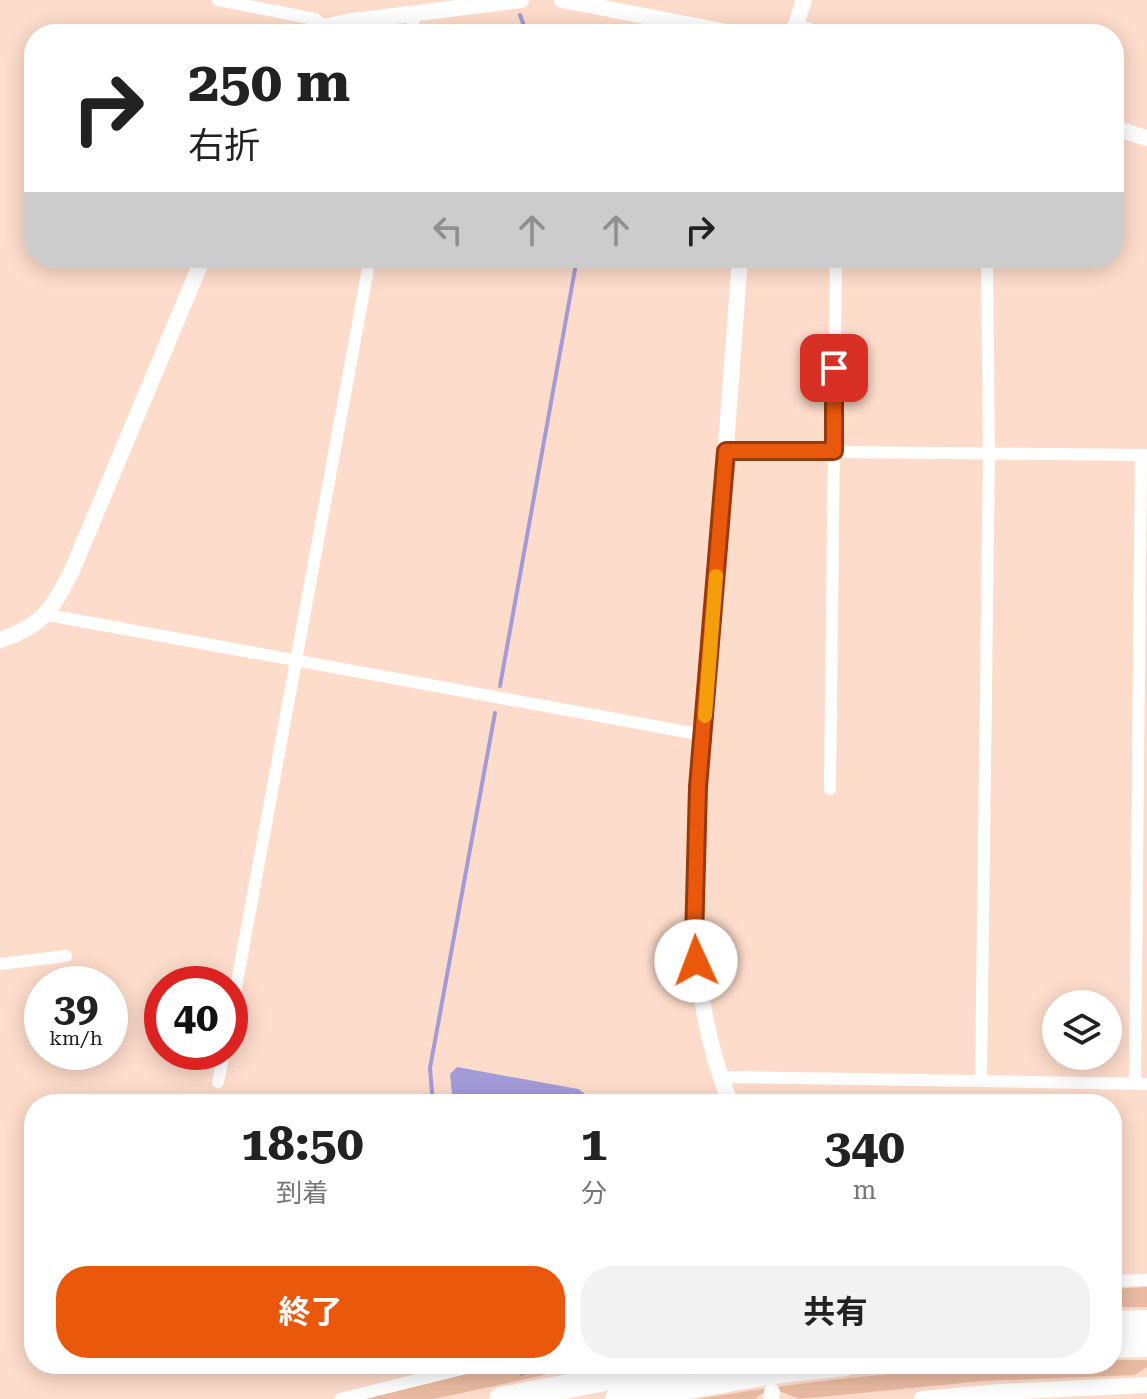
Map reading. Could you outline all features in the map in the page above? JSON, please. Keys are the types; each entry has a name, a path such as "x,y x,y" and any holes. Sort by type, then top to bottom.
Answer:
{"highway":[{"path":"1122,1323 1147,1322"},
{"path":"1122,1346 1147,1345"},
{"path":"501,1399 631,1374"},
{"path":"617,1399 763,1374"}],"street":[{"path":"218,0 315,19 317,24"},
{"path":"351,24 415,12 521,0"},
{"path":"562,0 686,24"},
{"path":"794,24 804,0"},
{"path":"413,24 415,12"},
{"path":"1124,131 1147,138"},
{"path":"0,640 20,633 48,615 71,573 199,268"},
{"path":"240,966 368,268"},
{"path":"727,1094 701,1004 694,940 698,787 739,268"},
{"path":"830,789 836,268"},
{"path":"981,1080 989,453 987,268"},
{"path":"721,1080 746,1077 1141,1083 1144,455 726,451"},
{"path":"48,615 296,663 703,735"},
{"path":"0,964 66,956"},
{"path":"218,1082 220,1070"},
{"path":"1122,1281 1147,1280"},
{"path":"340,1399 441,1374"},
{"path":"922,1399 1147,1385"}],"shaded area":[{"path":"457,1067 578,1089 584,1093 452,1094 450,1074"},
{"path":"1147,1287 1147,1307 1122,1307 1122,1288"},
{"path":"1122,1360 1147,1360 1147,1367 1134,1375 983,1381 799,1399 772,1391 755,1399 698,1399 895,1374 1122,1374"},
{"path":"466,1374 548,1374 434,1399 364,1399"}],"waterway":[{"path":"520,15 523,24"},
{"path":"500,686 575,268"},
{"path":"432,1094 430,1068 495,713"}],"slow traffic":[{"path":"705,716 716,576"}],"route":[{"path":"696,961 698,787 726,451 834,451 834,368"}]}
